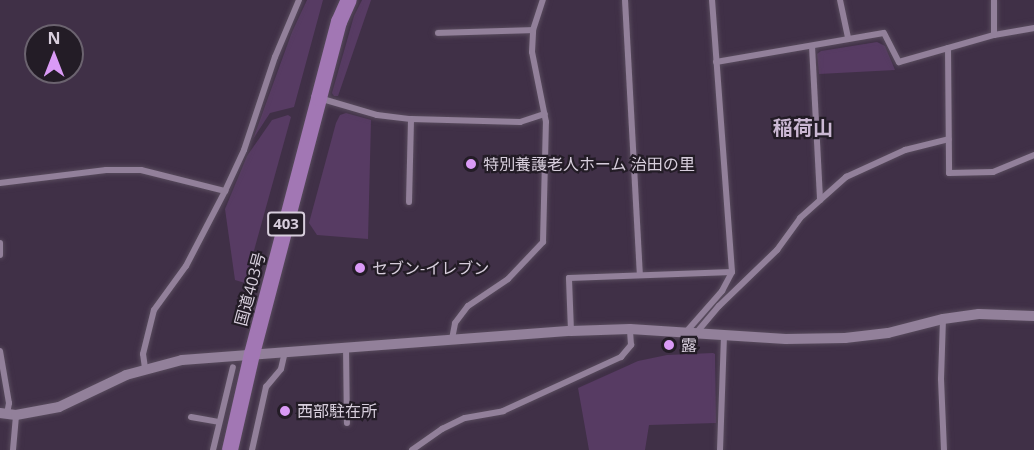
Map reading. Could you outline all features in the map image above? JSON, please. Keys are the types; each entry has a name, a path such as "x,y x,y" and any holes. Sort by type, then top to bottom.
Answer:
{"highway":[{"name":"国道403号","path":"230,450 252,354 339,22 349,0"}],"street":[{"path":"145,368 142,354 154,310 186,266 225,191 244,150 275,57 299,0"},
{"path":"452,339 455,323 468,306 508,279 543,242 545,114 532,52 533,30 543,0"},
{"path":"625,0 640,275"},
{"path":"692,332 722,291 732,272 712,0"},
{"path":"840,0 848,38"},
{"path":"994,0 994,35"},
{"path":"716,62 884,33 899,62 994,35 1034,28"},
{"path":"438,33 533,30"},
{"path":"812,46 820,200"},
{"path":"948,48 949,173 993,172 1034,155"},
{"path":"319,98 378,115 411,118 520,122 545,114"},
{"path":"409,201 411,118"},
{"path":"692,332 777,250 800,218 846,177 905,150 949,139"},
{"path":"0,183 106,170 141,170 225,191"},
{"path":"0,243 0,255"},
{"path":"571,331 569,278 732,272"},
{"path":"8,414 59,406 145,368 182,360 346,346 630,329 786,339 845,338 888,333 979,314 1034,316"},
{"path":"943,320 941,379 944,450"},
{"path":"412,450 442,429 465,418 503,411 621,357 631,345 630,329"},
{"path":"720,450 724,334"},
{"path":"346,346 347,423"},
{"path":"0,351 9,403 8,414 13,450"},
{"path":"252,450 266,387 281,369 285,351"},
{"path":"213,450 233,367"},
{"path":"191,417 219,422"}],"shaded area":[{"path":"307,0 323,0 294,107 270,113 253,139 292,32"},
{"path":"362,0 371,0 338,96 334,96 332,93 354,16"},
{"path":"877,42 885,46 895,70 819,74 817,54 821,51"},
{"path":"346,113 371,120 368,239 317,235 309,223 336,123 340,115"},
{"path":"288,115 291,117 245,283 235,280 225,209 247,156 272,120"},
{"path":"715,354 716,423 649,425 645,450 589,450 578,388 638,361 667,355"}],"place":[{"name":"特別養護老人ホーム 治田の里","path":"471,164"},
{"name":"セブン-イレブン","path":"360,268"},
{"name":"露","path":"669,345"},
{"name":"西部駐在所","path":"285,411"}],"district":[{"name":"稲荷山","path":"803,127"}]}
